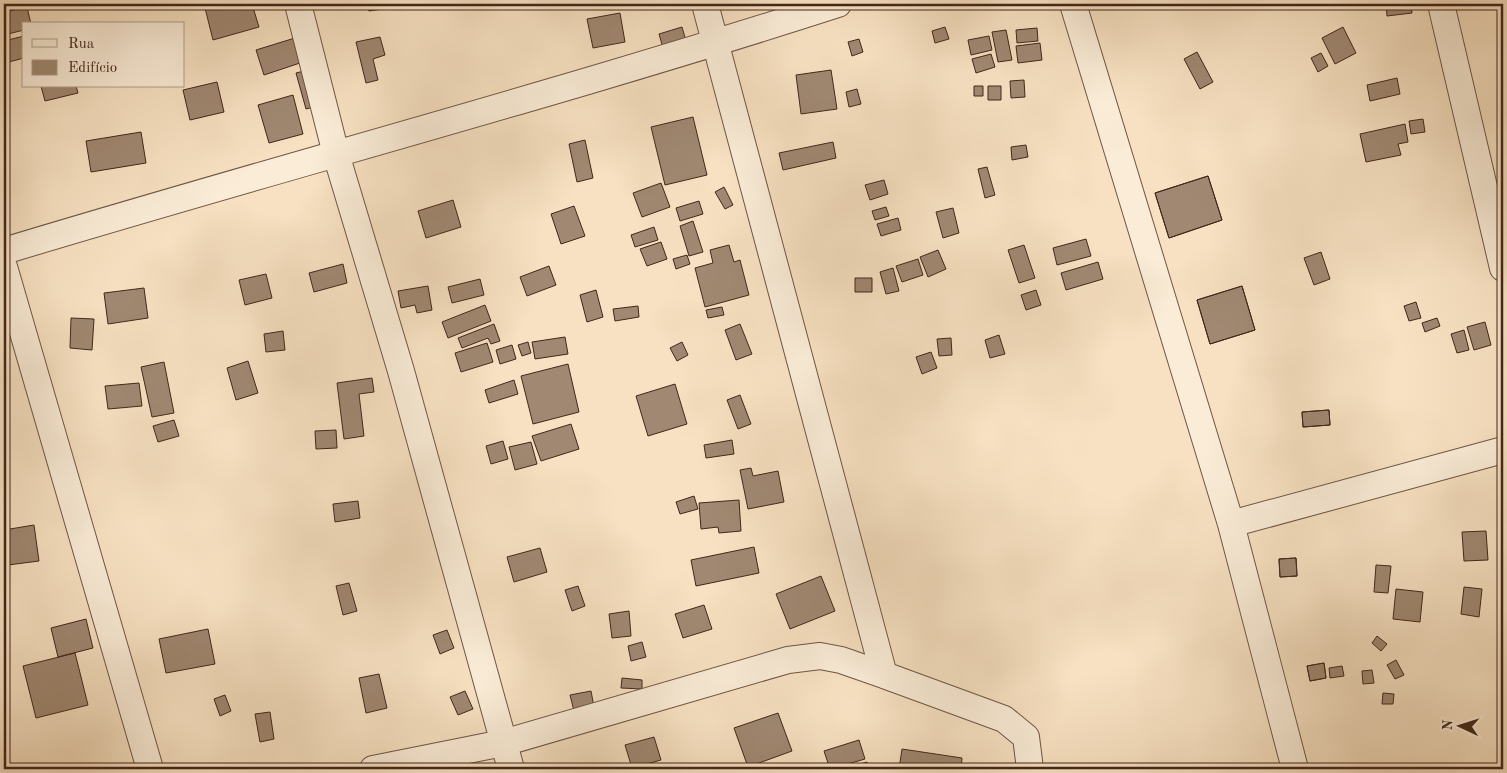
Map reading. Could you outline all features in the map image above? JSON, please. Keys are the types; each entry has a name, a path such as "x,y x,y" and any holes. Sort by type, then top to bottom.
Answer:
{"street":[{"path":"298,4 336,154 402,370 511,769"},
{"path":"705,4 884,674"},
{"path":"4,251 715,43 838,4"},
{"path":"1073,4 1231,524 1295,769"},
{"path":"1441,4 1503,268"},
{"path":"4,267 150,769"},
{"path":"1231,524 1503,450"},
{"path":"372,769 503,743 788,660 820,656 841,660 884,674 1004,719 1026,737 1030,769"}],"building":[{"path":"204,4 252,4 259,27 213,40"},
{"path":"368,4 395,4 396,7 369,11"},
{"path":"1386,4 1411,4 1412,13 1387,16"},
{"path":"27,7 31,22 22,22 22,30 4,35 4,12"},
{"path":"620,13 625,42 593,48 587,19"},
{"path":"682,27 686,41 663,48 659,34"},
{"path":"945,27 949,39 935,43 932,31"},
{"path":"1343,27 1356,53 1335,64 1322,38"},
{"path":"1037,28 1038,41 1017,43 1016,30"},
{"path":"1006,30 1012,60 998,62 992,32"},
{"path":"22,36 22,59 5,63 4,41"},
{"path":"989,36 992,50 971,55 968,40"},
{"path":"298,37 306,61 264,75 256,50"},
{"path":"380,37 385,55 373,59 378,80 366,83 356,42"},
{"path":"859,39 863,52 852,56 848,42"},
{"path":"1040,43 1042,60 1018,63 1016,46"},
{"path":"1197,52 1213,82 1200,89 1184,59"},
{"path":"1321,53 1328,66 1318,72 1311,58"},
{"path":"991,54 995,67 976,73 972,59"},
{"path":"308,70 317,106 306,109 296,73"},
{"path":"831,70 837,109 801,114 796,75"},
{"path":"1397,78 1400,94 1370,101 1367,85"},
{"path":"1024,80 1025,97 1011,98 1010,81"},
{"path":"217,82 224,112 190,120 183,90"},
{"path":"974,86 983,86 983,96 974,96"},
{"path":"988,86 1001,86 1001,100 988,100"},
{"path":"42,88 77,88 78,93 45,101"},
{"path":"857,89 861,104 849,107 846,92"},
{"path":"293,95 303,134 269,143 258,105"},
{"path":"693,117 707,175 665,185 651,127"},
{"path":"1423,119 1425,132 1411,134 1409,121"},
{"path":"1405,124 1408,142 1398,144 1401,155 1366,162 1360,134"},
{"path":"141,132 146,163 91,172 86,141"},
{"path":"585,140 593,178 577,182 569,144"},
{"path":"833,142 836,158 783,170 779,153"},
{"path":"1026,145 1028,157 1012,160 1011,147"},
{"path":"987,167 995,195 985,198 978,169"},
{"path":"1208,176 1222,220 1169,238 1155,193"},
{"path":"1208,176 1222,220 1169,238 1155,193"},
{"path":"884,180 888,194 870,200 865,185"},
{"path":"661,183 670,207 642,217 633,193"},
{"path":"724,187 733,205 725,209 715,192"},
{"path":"453,200 461,227 426,238 418,211"},
{"path":"699,201 703,214 680,221 676,208"},
{"path":"574,206 585,236 561,244 551,214"},
{"path":"886,207 889,216 875,220 872,211"},
{"path":"953,208 959,233 943,238 936,212"},
{"path":"898,218 901,230 881,236 877,224"},
{"path":"693,221 703,252 689,256 680,226"},
{"path":"654,227 658,240 635,247 631,235"},
{"path":"1086,239 1091,256 1057,265 1053,248"},
{"path":"661,242 667,259 647,266 640,249"},
{"path":"729,245 734,262 740,260 749,295 705,307 695,268 713,263 710,250"},
{"path":"1024,245 1035,278 1019,283 1008,250"},
{"path":"938,250 946,269 928,277 920,257"},
{"path":"1321,252 1330,279 1314,285 1304,258"},
{"path":"687,255 690,264 676,269 673,259"},
{"path":"918,259 923,275 902,282 896,266"},
{"path":"1098,262 1103,279 1066,290 1061,273"},
{"path":"343,264 347,283 314,292 309,273"},
{"path":"549,266 556,285 527,296 520,277"},
{"path":"893,268 899,291 886,294 880,272"},
{"path":"266,274 272,298 245,305 239,280"},
{"path":"855,278 872,278 872,292 855,292"},
{"path":"480,279 484,295 452,303 448,287"},
{"path":"428,286 432,310 417,313 415,305 401,308 398,291"},
{"path":"1242,286 1255,330 1210,344 1197,300"},
{"path":"1242,286 1255,330 1210,344 1197,300"},
{"path":"144,288 148,318 108,324 104,293"},
{"path":"596,290 603,317 587,322 580,295"},
{"path":"1036,290 1041,305 1026,310 1021,295"},
{"path":"1416,302 1421,318 1409,321 1404,306"},
{"path":"485,305 491,321 448,338 442,322"},
{"path":"638,306 639,317 615,321 613,309"},
{"path":"722,307 724,315 708,318 706,310"},
{"path":"71,318 94,319 92,350 70,348"},
{"path":"1437,318 1440,326 1425,332 1422,323"},
{"path":"1485,322 1491,345 1474,350 1467,327"},
{"path":"494,324 500,341 491,344 488,338 462,348 458,338"},
{"path":"740,324 752,354 736,360 725,330"},
{"path":"1464,330 1469,350 1457,353 1451,334"},
{"path":"283,331 285,350 266,352 264,334"},
{"path":"999,335 1005,354 990,358 985,340"},
{"path":"565,337 568,354 535,359 532,342"},
{"path":"951,338 952,355 939,356 937,339"},
{"path":"528,342 531,353 522,356 518,345"},
{"path":"682,342 688,355 677,361 670,348"},
{"path":"487,343 493,362 461,372 455,353"},
{"path":"512,345 516,359 500,364 496,350"},
{"path":"931,352 937,368 922,374 916,357"},
{"path":"248,361 258,393 236,400 227,368"},
{"path":"164,362 174,413 152,417 141,367"},
{"path":"568,364 579,412 533,424 521,376"},
{"path":"372,378 374,392 359,394 364,436 344,439 337,383"},
{"path":"514,380 518,394 489,403 485,390"},
{"path":"139,383 142,406 108,409 105,386"},
{"path":"675,384 687,424 648,436 636,396"},
{"path":"740,395 751,424 738,429 727,400"},
{"path":"1329,410 1330,425 1303,427 1302,412"},
{"path":"1329,410 1330,425 1303,427 1302,412"},
{"path":"174,420 179,436 158,442 153,426"},
{"path":"571,424 579,449 541,461 532,436"},
{"path":"336,430 337,448 316,449 315,431"},
{"path":"732,440 734,454 706,458 704,445"},
{"path":"503,441 508,459 491,464 486,446"},
{"path":"531,442 537,464 515,470 509,447"},
{"path":"751,468 753,476 778,471 784,502 748,509 740,470"},
{"path":"694,496 698,509 680,514 676,502"},
{"path":"739,500 741,531 719,533 718,527 701,529 699,503"},
{"path":"358,501 360,518 335,522 333,504"},
{"path":"34,525 39,561 8,565 4,530"},
{"path":"1486,531 1488,560 1464,561 1462,532"},
{"path":"754,547 759,573 696,586 691,560"},
{"path":"540,548 547,572 514,582 507,557"},
{"path":"1296,558 1297,576 1280,577 1279,559"},
{"path":"1296,558 1297,576 1280,577 1279,559"},
{"path":"1376,565 1391,566 1388,593 1374,592"},
{"path":"821,576 835,611 790,629 776,594"},
{"path":"349,583 357,611 343,615 336,586"},
{"path":"578,586 585,606 572,611 565,590"},
{"path":"1464,587 1482,589 1479,617 1461,614"},
{"path":"1396,589 1423,592 1420,622 1393,619"},
{"path":"704,605 712,629 683,638 675,614"},
{"path":"629,611 631,636 612,638 609,614"},
{"path":"86,619 93,648 58,657 51,628"},
{"path":"208,629 215,664 166,673 159,639"},
{"path":"447,630 454,648 440,654 433,635"},
{"path":"1377,636 1387,644 1381,651 1372,643"},
{"path":"642,642 646,657 631,661 628,646"},
{"path":"75,653 88,705 36,718 23,666"},
{"path":"1396,660 1404,675 1395,679 1387,665"},
{"path":"1324,663 1326,678 1310,681 1307,666"},
{"path":"1324,663 1326,678 1310,681 1307,666"},
{"path":"1342,666 1344,676 1330,678 1329,668"},
{"path":"1372,670 1374,683 1363,684 1362,671"},
{"path":"379,674 387,708 366,713 359,678"},
{"path":"622,678 642,680 642,689 621,688"},
{"path":"465,691 473,709 458,715 450,697"},
{"path":"591,691 594,707 574,711 570,695"},
{"path":"1383,693 1394,694 1393,704 1382,704"},
{"path":"225,695 231,711 220,716 214,699"},
{"path":"270,712 274,739 260,742 255,714"},
{"path":"778,713 792,751 748,767 734,728"},
{"path":"654,737 661,760 632,768 625,745"},
{"path":"859,740 865,759 830,769 824,751"},
{"path":"902,749 962,758 961,769 899,769"},
{"path":"867,762 869,769 844,769"}]}
